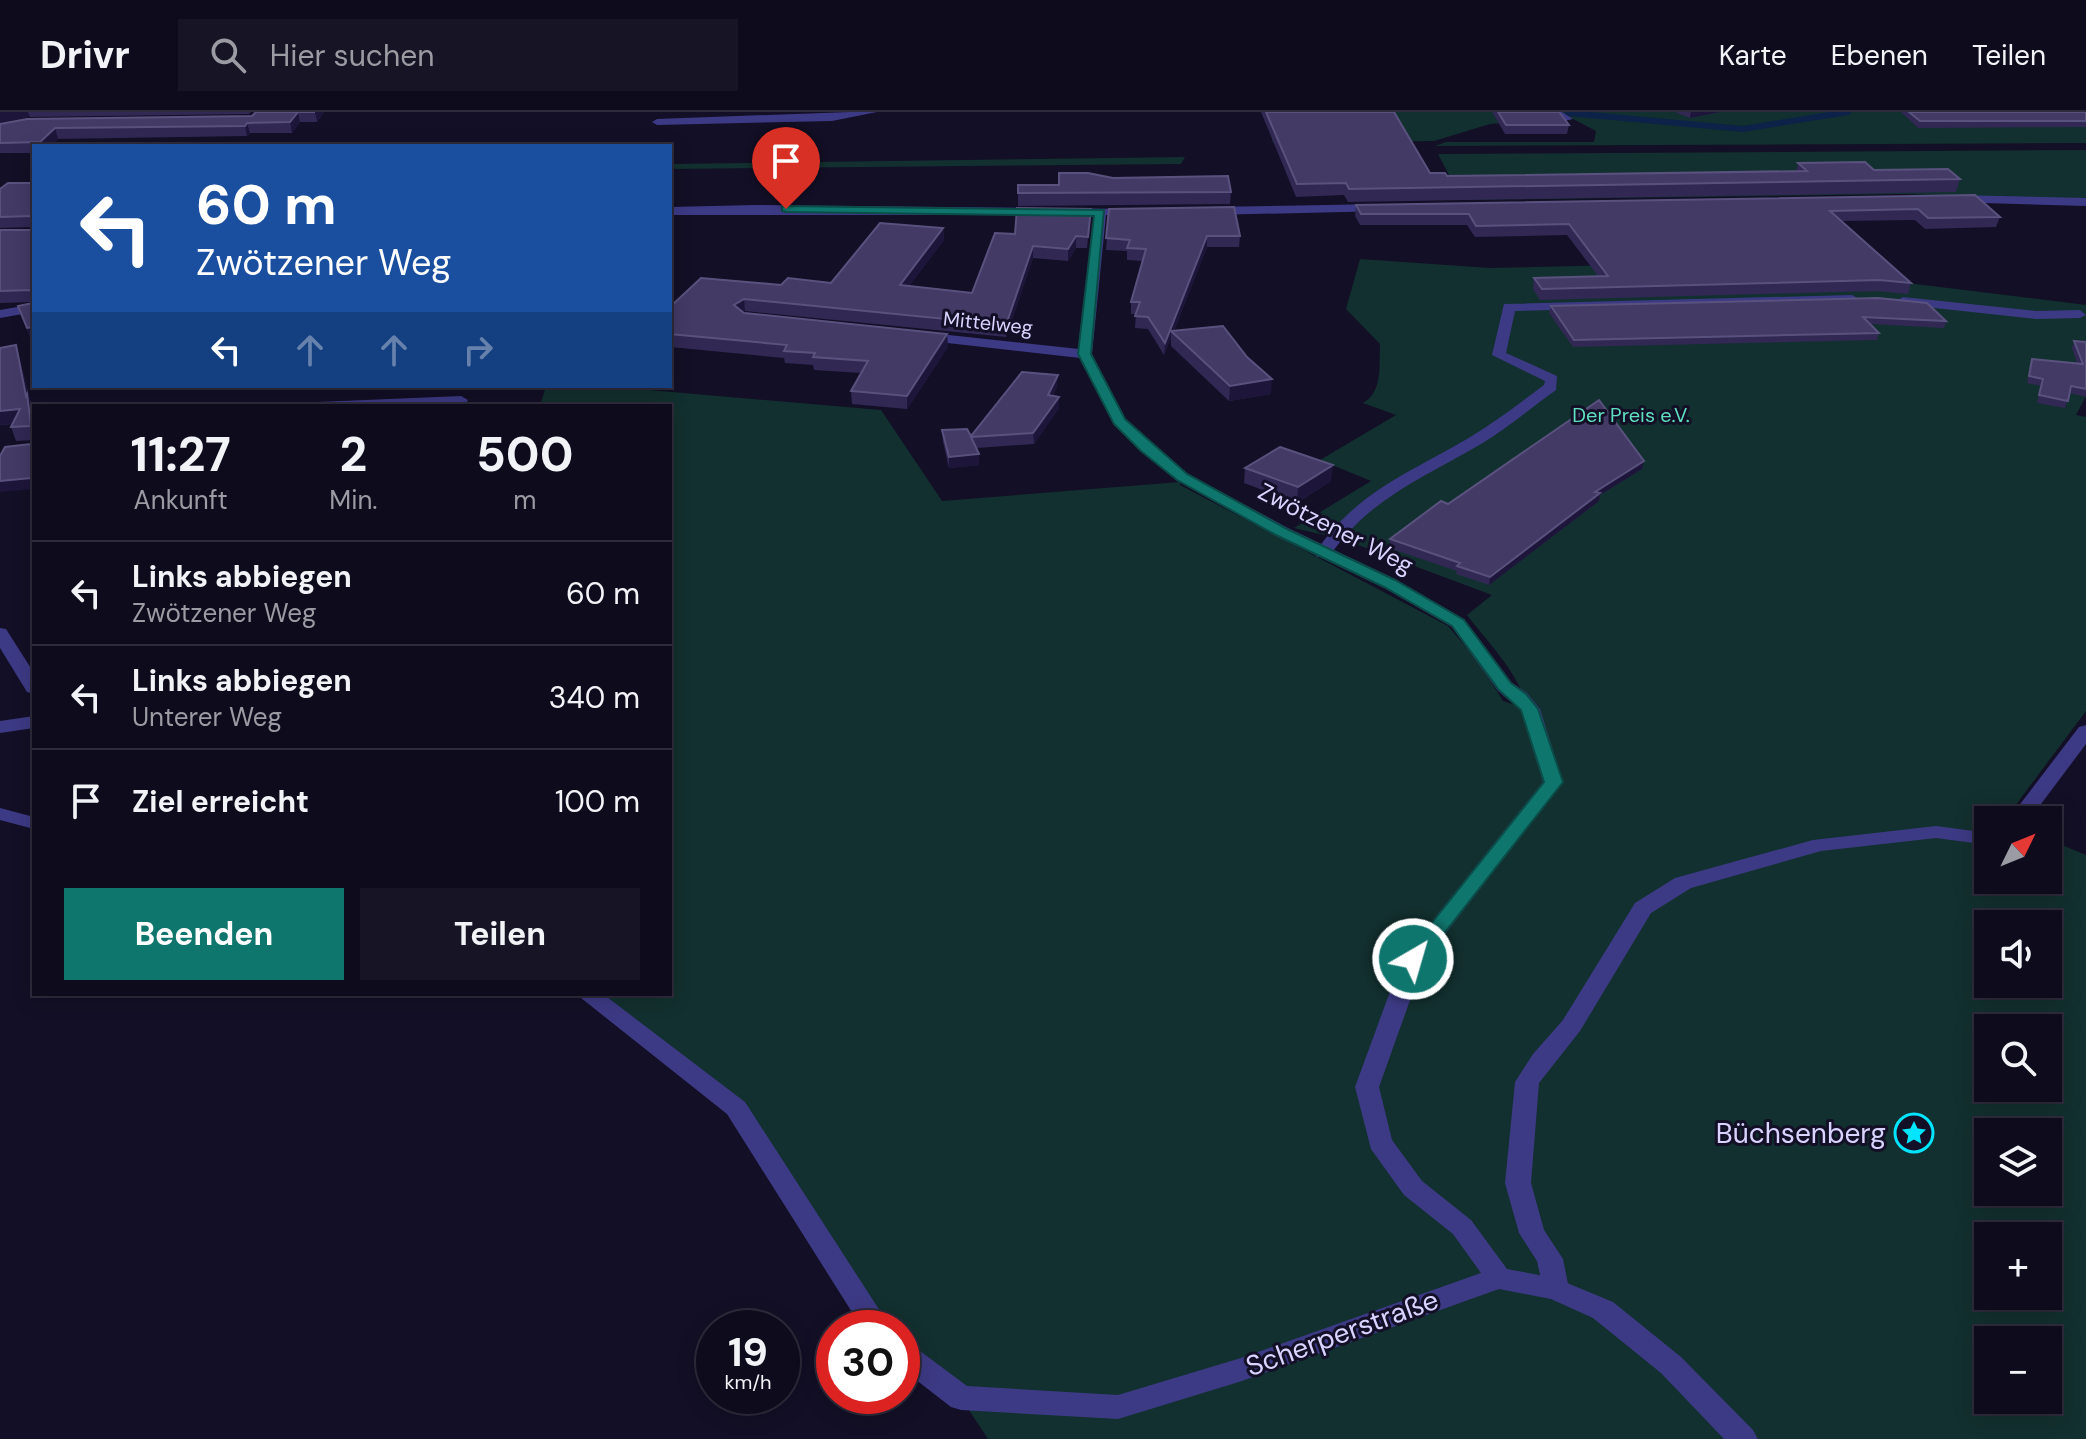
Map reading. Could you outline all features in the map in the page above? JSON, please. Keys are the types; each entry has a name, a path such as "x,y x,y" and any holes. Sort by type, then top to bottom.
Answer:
{"street":[{"path":"657,122 832,118 872,112"},
{"path":"1554,112 1568,119"},
{"path":"1936,199 2086,202"},
{"path":"1195,211 1400,208"},
{"path":"672,211 1147,212"},
{"path":"1085,354 1100,213"},
{"path":"1323,553 1334,533 1392,485 1476,440 1551,387 1552,379 1499,355 1509,307 1869,298"},
{"path":"1890,300 2036,315 2080,314"},
{"path":"0,314 32,308"},
{"name":"Mittelweg","path":"899,334 1085,354"},
{"name":"Zwötzener Weg","path":"1085,354 1119,421 1182,477 1323,553 1389,583 1458,623 1505,687 1520,697 1530,709 1553,782 1413,959 1367,1087 1380,1142 1413,1188 1462,1227 1499,1278"},
{"path":"365,404 461,400"},
{"path":"0,633 32,685"},
{"path":"0,727 32,721"},
{"path":"2029,806 2086,731"},
{"path":"0,814 32,822"},
{"path":"1555,1289 1550,1259 1532,1233 1518,1183 1527,1082 1541,1060 1572,1025 1643,908 1683,883 1820,845 1936,832 1974,837"},
{"path":"591,996 736,1108 865,1310"},
{"path":"1499,1278 1555,1289 1603,1310 1671,1365 1743,1439"},
{"name":"Scherperstraße","path":"920,1367 961,1398 1118,1407 1242,1369 1499,1278"}],"green space":[{"path":"1299,112 1547,112 1547,120 1490,124 1434,141 1273,143 1272,139 1400,137"},
{"path":"1560,112 2086,112 2086,143 1435,146 1446,142 1594,142 1596,131"},
{"path":"2086,150 2086,199 1900,194 1462,200 1438,154"},
{"path":"1185,157 1181,164 672,169 672,164"},
{"name":"Der Preis e.V.","path":"1360,259 1490,268 1872,259 1899,282 2086,305 2086,396 2076,415 2086,417 2086,711 2015,806 1974,806 1974,894 2062,894 2062,845 2086,855 2086,1439 988,1439 961,1398 920,1367 920,1310 865,1310 736,1108 591,996 672,996 672,404 541,404 545,388 626,388 881,410 942,501 1180,482 1180,485 1448,626 1478,661 1503,701 1528,709 1511,671 1467,615 1492,595 1342,539 1294,528 1371,481 1320,460 1396,415 1363,403 1374,392 1380,344 1346,309"}],"building":[{"path":"256,112 298,112 290,122 247,123 245,126 55,128 40,142 0,143 0,124 27,119 252,116"},
{"path":"1266,112 1394,112 1430,173 1445,173 1447,176 1807,171 1798,163 1865,162 1874,170 1948,169 1960,179 1349,189 1346,183 1297,184"},
{"path":"1498,112 1559,112 1569,125 1506,125"},
{"path":"1909,112 2086,112 2086,121 1920,121"},
{"path":"1059,173 1088,173 1113,178 1228,176 1231,192 1018,193 1018,185 1059,185"},
{"path":"8,183 32,183 32,217 0,217 0,189"},
{"path":"1975,195 2000,217 1928,218 1918,209 1830,211 1911,283 1879,280 1542,289 1534,278 1608,276 1569,224 1476,226 1469,214 1361,214 1356,205"},
{"path":"1234,207 1240,236 1207,236 1165,343 1148,317 1135,316 1140,302 1131,302 1146,249 1127,248 1130,240 1106,238 1109,209"},
{"path":"1017,208 1091,209 1088,237 1076,236 1068,249 1033,246 1006,325 744,299 734,305 744,313 947,334 907,396 851,391 868,361 813,357 815,353 784,351 787,345 672,334 672,305 701,278 781,285 788,278 831,283 880,223 943,228 900,285 972,293 995,233 1015,234"},
{"path":"32,226 32,290 0,291 0,230 31,230"},
{"path":"1878,298 1927,303 1946,321 1863,317 1879,333 1574,340 1551,306"},
{"path":"32,303 32,327 27,328 18,306"},
{"path":"1223,326 1247,357 1272,379 1230,386 1171,331"},
{"path":"2074,341 2086,342 2086,389 2071,386 2068,401 2039,395 2043,379 2029,376 2032,359 2083,364"},
{"path":"16,345 31,426 11,427 20,409 0,411 0,348"},
{"path":"1022,372 1058,375 1048,395 1059,397 1033,433 971,437 979,454 949,457 942,430 967,429 971,436"},
{"path":"1599,400 1644,461 1595,492 1600,493 1490,577 1457,566 1460,563 1390,539 1441,501 1448,504"},
{"path":"31,444 32,491 31,478 0,481 0,456 5,447"},
{"path":"1280,447 1333,465 1298,487 1245,468"}],"waterway":[{"path":"1568,113 1743,129 1848,112"}],"place":[{"name":"Büchsenberg","path":"1914,1133"}],"route":[{"path":"786,209 1100,213 1085,354 1119,421 1182,477 1323,553 1389,583 1458,623 1505,687 1520,697 1530,709 1553,782 1413,959"}]}
